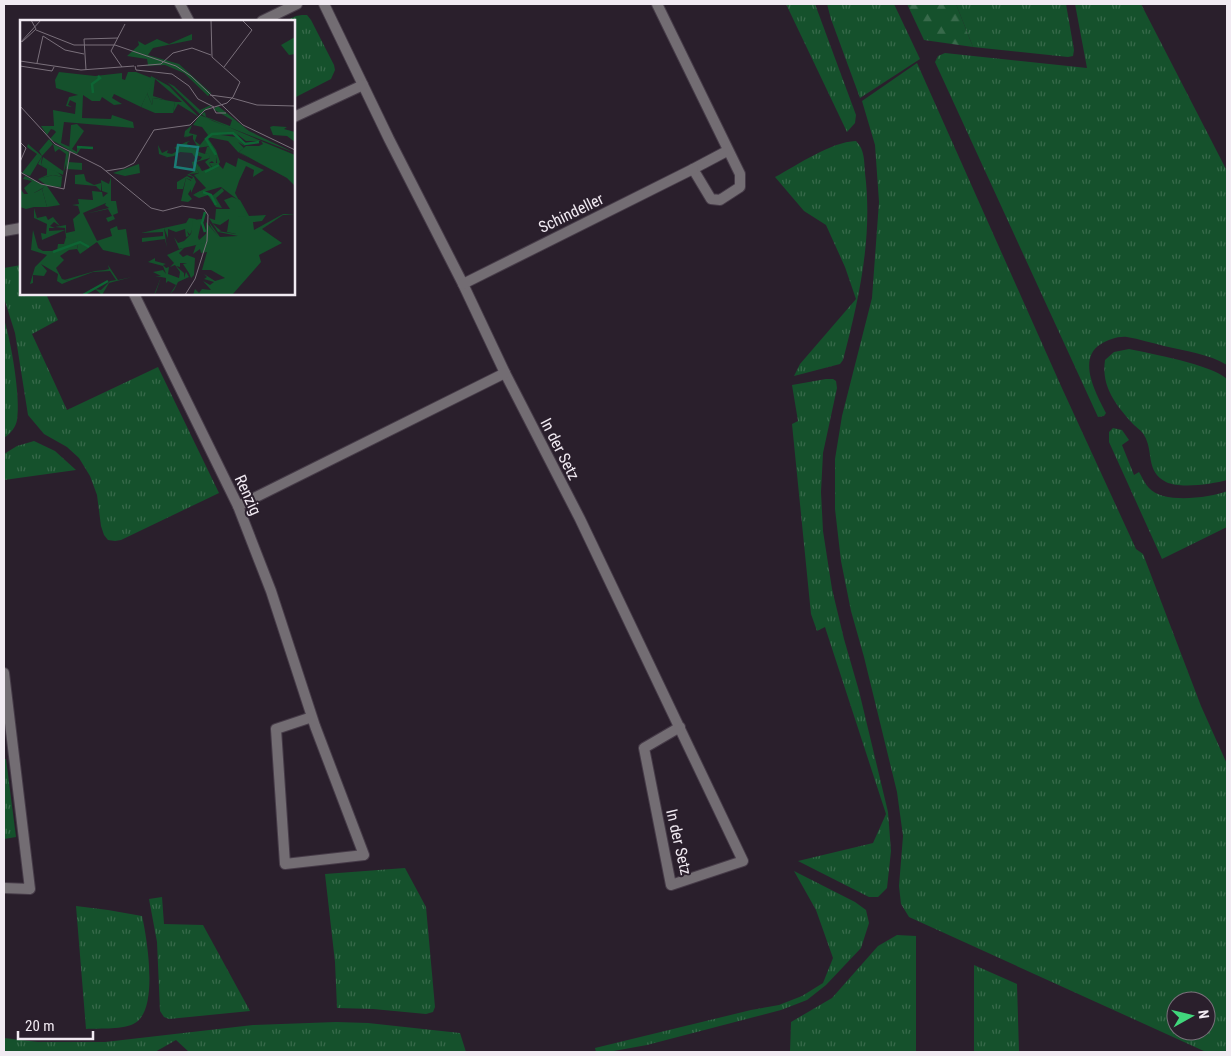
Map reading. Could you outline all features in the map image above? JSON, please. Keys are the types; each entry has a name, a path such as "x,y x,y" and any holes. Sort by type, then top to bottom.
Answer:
{"street":[{"path":"180,4 188,20"},
{"path":"264,20 297,4"},
{"name":"In der Setz","path":"324,4 505,373 580,519 680,727 743,860 671,885 644,748 680,727"},
{"path":"657,4 727,151 740,174 740,187 720,200 711,200 693,169"},
{"path":"295,117 363,85"},
{"name":"Schindeller","path":"463,284 727,151"},
{"path":"4,231 20,228"},
{"name":"Renzig","path":"134,295 238,506 271,591 312,718 364,855 285,864 276,729 312,718"},
{"path":"238,506 505,373"},
{"path":"4,673 8,738 30,889 4,888"}],"green space":[{"path":"786,4 815,4 856,115 855,123 847,132"},
{"path":"827,4 894,4 920,59 860,98"},
{"path":"907,4 956,4 973,47 924,40"},
{"path":"956,4 1066,4 1074,50 1073,56 973,47"},
{"path":"1075,4 1141,4 1227,171 1227,365 1205,355 1127,337 1110,340 1101,344 1094,351 1090,359 1091,377 1106,413 1104,416 1098,417 935,62 938,56 945,53 1087,68"},
{"path":"307,15 311,20 335,70 331,79 295,97 295,20 287,20 296,16"},
{"path":"917,63 1136,549 1143,554 1201,706 1227,764 1227,1052 1206,1052 1182,1041 1216,1041 1216,991 1166,991 1166,1034 909,917 901,904 899,886 903,836 897,792 851,611 841,561 835,509 835,459 842,416 872,298 879,202 875,145 862,101"},
{"path":"856,141 863,152 864,160 867,197 866,244 859,291 843,360 840,364 794,376 800,364 856,299 845,267 826,225 804,211 775,177 836,145"},
{"path":"20,265 20,295 46,295 58,320 32,334 67,410 158,367 219,493 121,540 108,540 101,526 97,495 90,476 79,458 67,447 44,434 28,415 15,333 4,298 4,268"},
{"path":"4,319 15,370 18,410 15,425 4,438"},
{"path":"1129,349 1195,364 1227,379 1227,480 1205,484 1179,485 1166,482 1155,472 1144,435 1116,403 1105,379 1105,360 1114,352"},
{"path":"826,379 836,381 837,388 823,453 821,492 823,531 832,589 888,812 891,851 887,888 878,897 869,897 798,861 873,843 886,814 825,627 817,631 811,614 792,424 798,421 792,385"},
{"path":"1113,428 1122,430 1129,440 1122,445 1134,475 1139,472 1148,486 1156,493 1175,498 1186,498 1209,496 1227,491 1227,527 1162,559 1109,442 1109,432"},
{"path":"34,441 55,451 76,470 4,480 4,454 17,446"},
{"path":"4,759 6,759 16,837 4,839"},
{"path":"405,868 426,907 435,1007 433,1012 426,1014 337,1008 335,962 325,874"},
{"path":"794,871 855,902 866,910 869,923 861,948 826,985 807,1000 781,1010 647,1045 608,1052 596,1052 595,1048 751,1010 779,1005 802,996 823,983 833,958 816,910"},
{"path":"162,897 164,924 203,925 250,1011 169,1019 164,1017 160,1011 157,942 149,899"},
{"path":"76,906 142,916 148,956 149,989 147,1003 142,1015 135,1023 118,1028 86,1029"},
{"path":"897,935 916,936 916,1052 790,1052 791,1022 832,998 878,946"},
{"path":"974,965 1017,984 1019,1052 974,1052"},
{"path":"336,1022 368,1023 460,1033 466,1052 189,1052 176,1040 155,1052 4,1052 4,1038 38,1042 105,1042 253,1025"}]}
